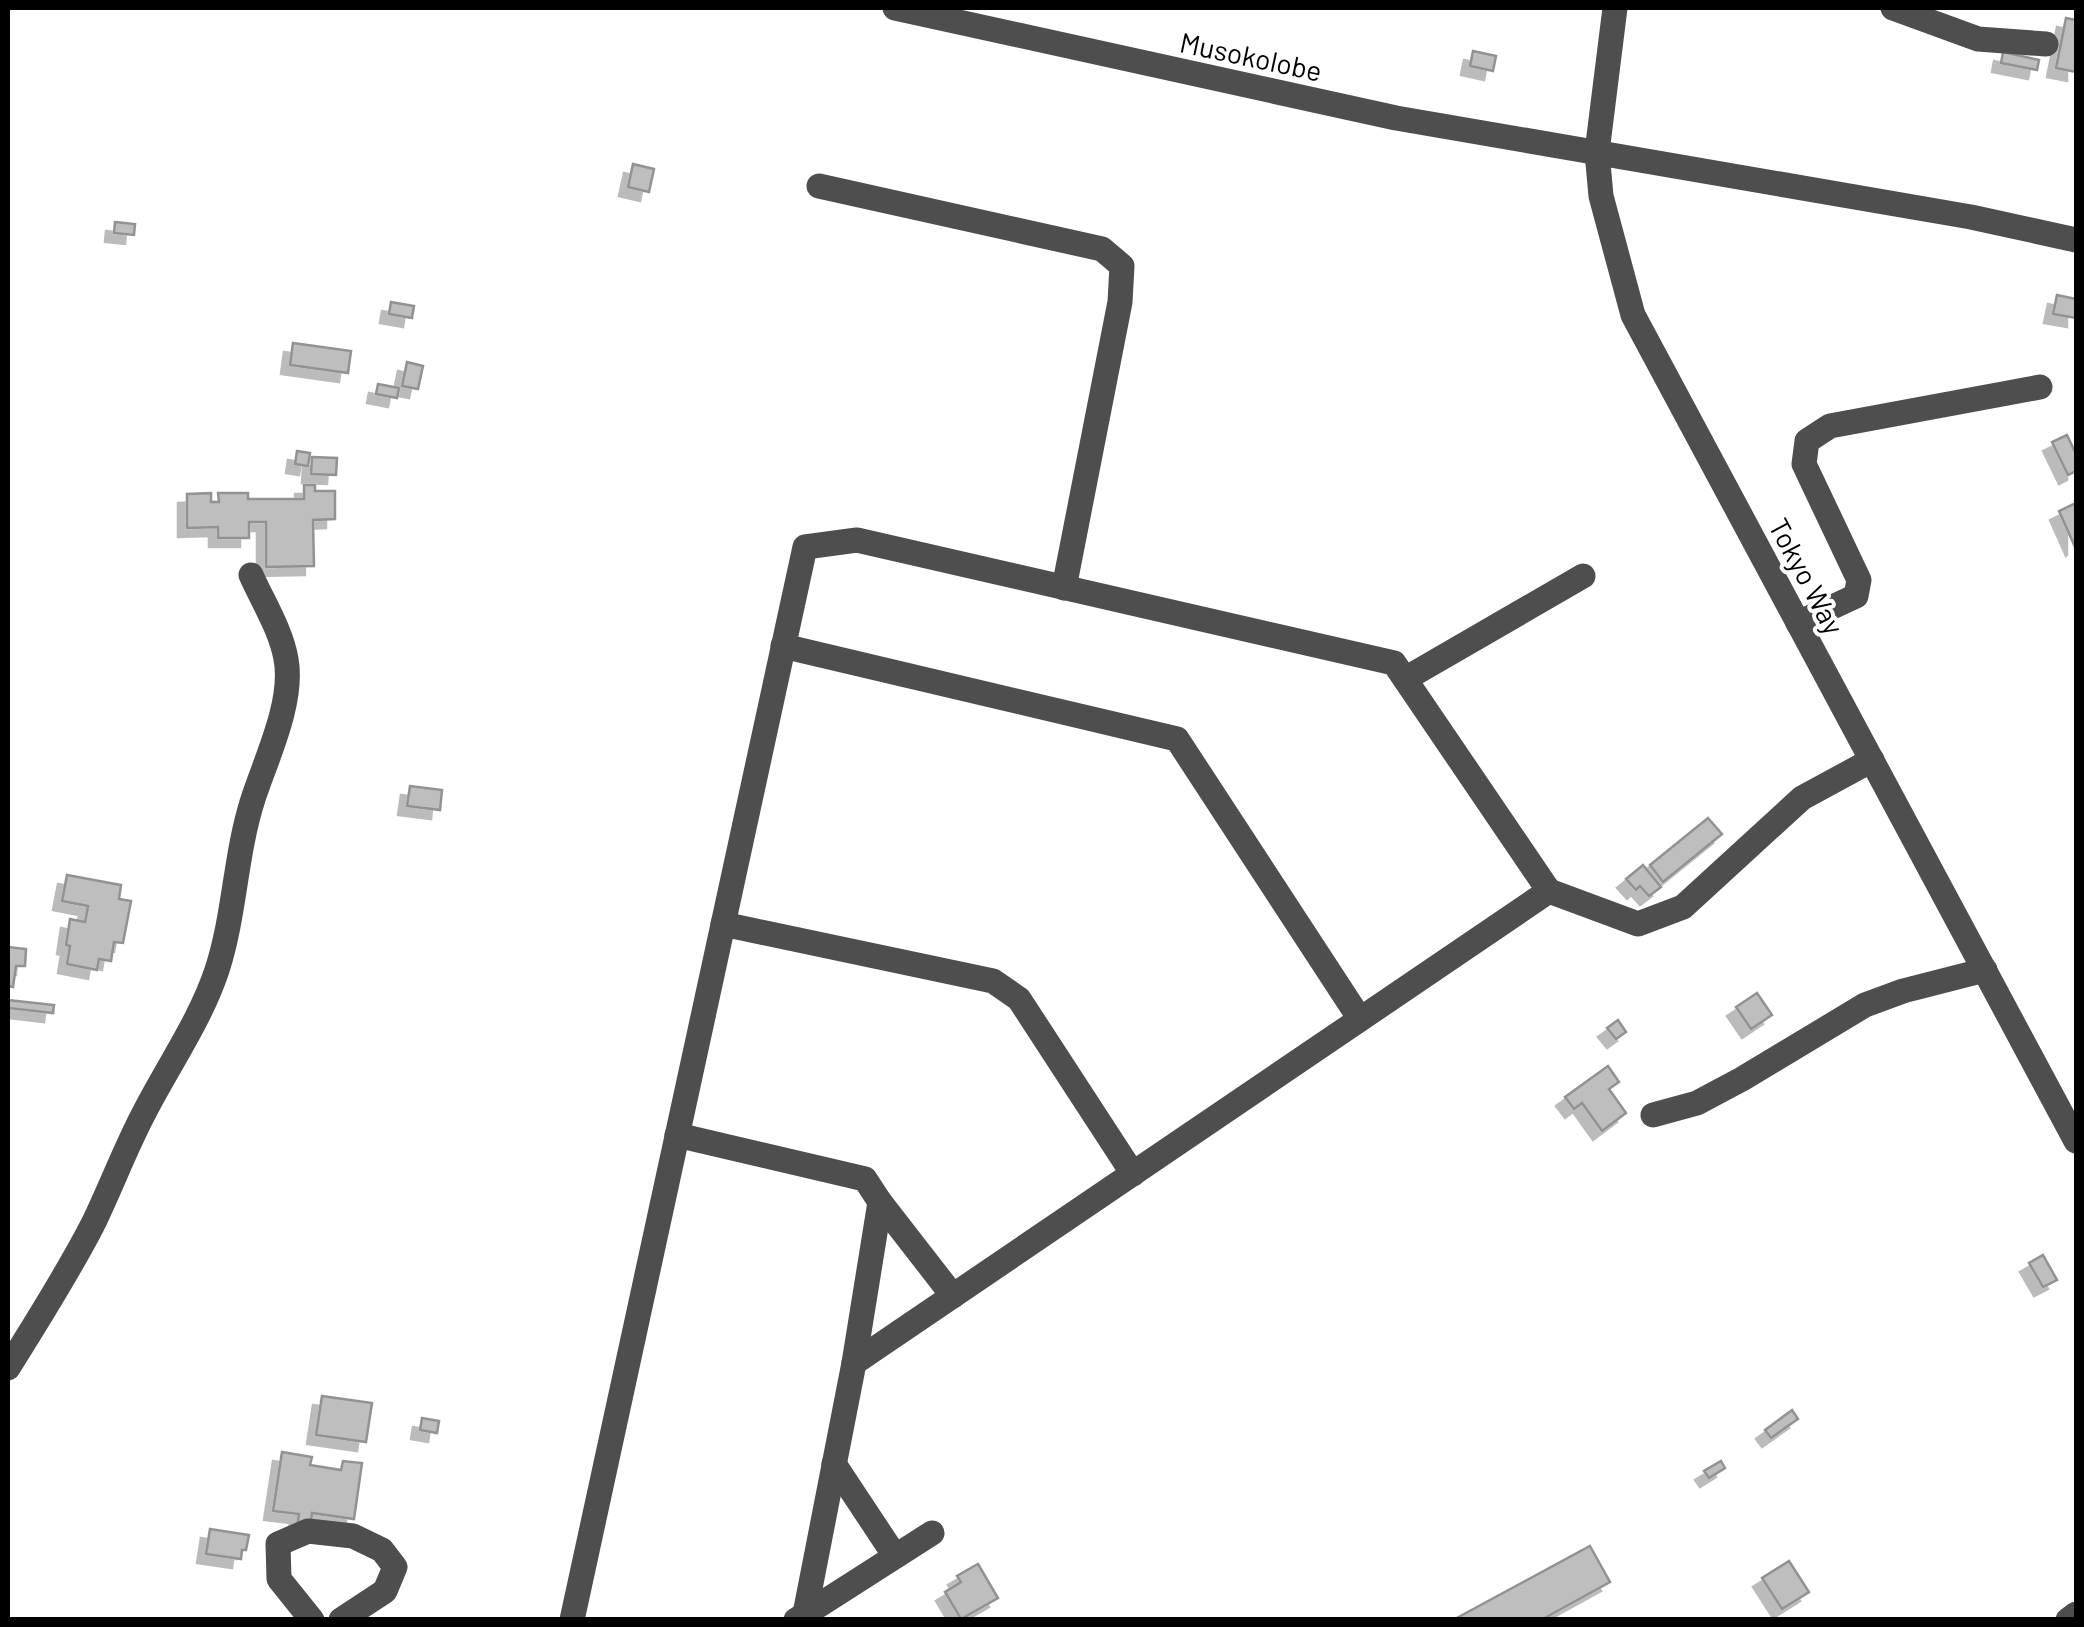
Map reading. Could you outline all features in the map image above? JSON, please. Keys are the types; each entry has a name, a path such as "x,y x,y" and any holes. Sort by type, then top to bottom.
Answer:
{"street":[{"name":"Musokolobe","path":"894,8 1396,118 1972,218 2076,240"},
{"name":"Tokyo Way","path":"1615,8 1597,152 1601,196 1633,315 2076,1141"},
{"path":"1893,8 1978,40 2046,44"},
{"path":"819,186 1102,249 1122,266 1120,302 1064,588"},
{"path":"1798,622 1856,596 1859,580 1804,464 1807,442 1830,426 2040,387"},
{"path":"572,1620 804,547 857,540 1394,663 1549,891 1638,924 1683,907 1802,798 1872,760"},
{"path":"8,1368 91,1228 143,1114 216,973 240,847 274,743 286,692 286,659 251,575"},
{"path":"1405,679 1583,576"},
{"path":"783,646 1177,738 1360,1019"},
{"path":"854,1363 1549,891"},
{"path":"723,924 993,981 1019,1000 1133,1174"},
{"path":"1653,1115 1697,1103 1865,1005 1985,970"},
{"path":"677,1135 865,1179 953,1296"},
{"path":"801,1617 854,1363 880,1202"},
{"path":"834,1464 896,1556"},
{"path":"312,1620 280,1579 278,1544 308,1531 353,1536 382,1550 395,1567 385,1590 340,1620"},
{"path":"801,1617 932,1533"},
{"path":"2068,1620 2076,1614"}],"building":[{"path":"2066,18 2076,20 2076,72 2056,68"},
{"path":"1473,51 1496,56 1493,71 1470,66"},
{"path":"2003,52 2039,60 2037,70 2001,63"},
{"path":"633,164 654,169 649,192 628,187"},
{"path":"115,222 135,224 134,235 114,233"},
{"path":"2057,295 2076,299 2076,318 2053,314"},
{"path":"391,302 414,306 412,318 389,314"},
{"path":"293,343 351,351 348,373 290,365"},
{"path":"407,362 423,366 418,389 402,386"},
{"path":"378,384 399,388 397,398 376,394"},
{"path":"2067,435 2076,454 2076,471 2068,475 2052,442"},
{"path":"297,451 310,453 308,466 295,464"},
{"path":"312,457 337,458 336,475 311,474"},
{"path":"304,485 315,485 315,491 335,491 335,519 313,520 314,566 266,567 266,522 249,522 249,538 218,538 218,527 187,528 187,494 211,493 211,502 219,502 218,493 248,493 248,499 304,499"},
{"path":"2076,503 2076,546 2075,547 2059,511"},
{"path":"410,786 442,790 440,810 407,806"},
{"path":"1708,818 1722,834 1663,882 1650,865"},
{"path":"1643,865 1661,887 1649,896 1626,879"},
{"path":"67,875 121,885 119,899 131,901 123,943 114,942 111,961 99,959 97,970 67,964 70,919 85,922 88,906 62,901"},
{"path":"8,947 26,949 25,966 16,966 13,987 8,986"},
{"path":"1757,993 1772,1015 1751,1029 1736,1007"},
{"path":"8,1000 54,1005 53,1013 8,1008"},
{"path":"1618,1020 1626,1032 1616,1039 1607,1028"},
{"path":"1608,1066 1619,1082 1609,1089 1626,1113 1602,1131 1582,1103 1574,1109 1565,1097"},
{"path":"2043,1255 2057,1280 2043,1287 2029,1263"},
{"path":"322,1396 372,1403 366,1442 316,1435"},
{"path":"1792,1410 1798,1419 1771,1438 1765,1430"},
{"path":"422,1418 439,1421 437,1433 420,1430"},
{"path":"282,1452 312,1457 310,1465 341,1470 343,1461 362,1463 354,1519 312,1513 310,1528 297,1526 299,1514 273,1511"},
{"path":"1721,1461 1725,1468 1709,1478 1704,1471"},
{"path":"210,1529 249,1535 241,1559 206,1554"},
{"path":"1590,1546 1610,1582 1541,1620 1453,1620"},
{"path":"1789,1561 1809,1592 1782,1609 1762,1578"},
{"path":"978,1564 998,1598 961,1619 945,1592 961,1582 957,1576"}]}
